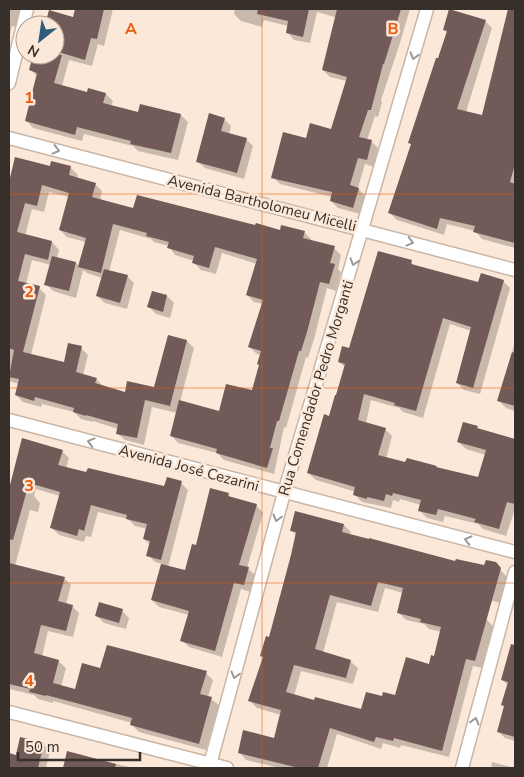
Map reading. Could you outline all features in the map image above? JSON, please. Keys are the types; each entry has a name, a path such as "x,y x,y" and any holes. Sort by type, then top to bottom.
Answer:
{"street":[{"path":"9,83 27,9"},
{"name":"Rua Comendador Pedro Morganti","path":"210,766 284,493 427,9"},
{"name":"Avenida Bartholomeu Micelli","path":"9,138 515,270"},
{"name":"Avenida José Cezarini","path":"9,420 515,552"},
{"path":"462,768 515,572"},
{"path":"9,712 210,766 227,768"}],"building":[{"path":"75,9 104,9 97,39 91,38 85,60 65,54 65,15 48,15 49,10 73,17"},
{"path":"258,9 309,9 303,37 286,33 288,21 257,14"},
{"path":"337,9 401,9 383,64 371,110 368,110 359,137 372,140 367,160 358,158 350,185 359,188 353,208 330,201 332,192 271,178 283,132 306,138 310,123 331,129 347,77 322,70"},
{"path":"449,9 486,20 457,109 482,115 508,9 515,9 515,164 510,182 515,184 515,243 473,232 475,226 440,218 437,229 388,213 411,144 408,143 436,58 438,58 447,31 443,30"},
{"path":"30,65 59,65 54,83 87,92 88,88 106,93 103,103 138,112 140,104 181,114 171,153 130,144 131,141 77,127 75,135 25,121 37,73 29,70"},
{"path":"209,113 225,118 221,131 247,138 237,173 196,162"},
{"path":"15,157 50,166 51,161 71,166 69,175 96,183 92,197 133,208 137,195 255,225 256,223 280,230 281,225 305,231 303,238 335,246 330,263 335,264 329,284 320,282 307,332 301,351 299,351 279,421 277,421 270,448 273,448 267,468 216,453 217,449 170,436 179,400 219,411 226,384 252,390 261,351 248,347 263,300 246,295 257,259 215,247 209,268 192,263 194,256 167,248 169,242 146,236 147,233 113,224 101,273 78,267 86,238 59,230 69,193 42,185 37,206 25,203 17,232 52,241 48,260 25,254 18,281 40,286 23,352 64,362 68,343 82,346 76,372 97,378 95,383 125,392 127,381 154,387 168,335 187,340 170,406 145,400 137,438 116,434 118,424 73,412 74,408 35,397 34,401 15,395 19,379 9,377 14,350 9,348 9,182"},
{"path":"378,251 412,260 411,264 478,282 481,273 504,280 473,388 456,383 471,327 443,318 416,411 364,394 358,420 386,428 378,455 405,462 407,458 478,477 486,450 457,442 463,422 515,439 515,504 507,502 499,529 474,522 476,519 438,509 436,515 418,511 421,500 393,493 392,496 386,494 384,501 353,495 355,487 307,473 324,414 329,416 345,364 338,362 342,346 349,348"},
{"path":"52,256 76,262 69,291 44,285"},
{"path":"104,269 128,275 120,303 96,296"},
{"path":"152,291 167,295 163,312 147,307"},
{"path":"512,352 515,353 515,406 497,401"},
{"path":"22,438 63,450 58,465 86,472 88,468 164,486 167,477 182,481 161,560 146,556 150,541 143,539 147,524 126,519 127,515 91,505 84,531 79,529 77,536 50,528 60,492 29,483 13,540 9,539 9,489"},
{"path":"210,488 229,493 228,496 257,504 239,565 249,567 244,585 234,583 215,651 180,641 189,611 151,600 161,564 185,570 192,544 196,545"},
{"path":"295,511 344,524 342,532 455,561 456,559 484,565 486,560 496,562 501,568 475,661 466,659 442,751 394,738 393,741 376,737 374,742 330,728 318,768 299,768 238,753 243,730 274,738 281,710 248,701 263,657 260,656 266,636 269,637 291,555 296,532 290,531","holes":["378,582 403,588 397,613 421,619 420,622 441,627 434,656 431,655 429,664 406,657 395,695 383,692 382,696 366,692 361,709 315,697 314,700 286,692 294,665 346,678 351,660 315,649 330,595 371,606"]},
{"path":"9,563 65,577 58,601 73,605 66,631 41,625 34,653 59,660 53,683 75,689 82,663 100,668 107,645 207,671 200,694 212,697 199,744 130,725 132,718 29,692 30,689 9,684"},
{"path":"99,602 123,609 119,623 95,616"},
{"path":"511,644 515,645 515,737 497,732 504,706 501,705 508,682 501,680"},
{"path":"20,737 44,743 38,768 9,768 9,753 16,755"},
{"path":"67,751 116,764 115,768 63,768"}]}
